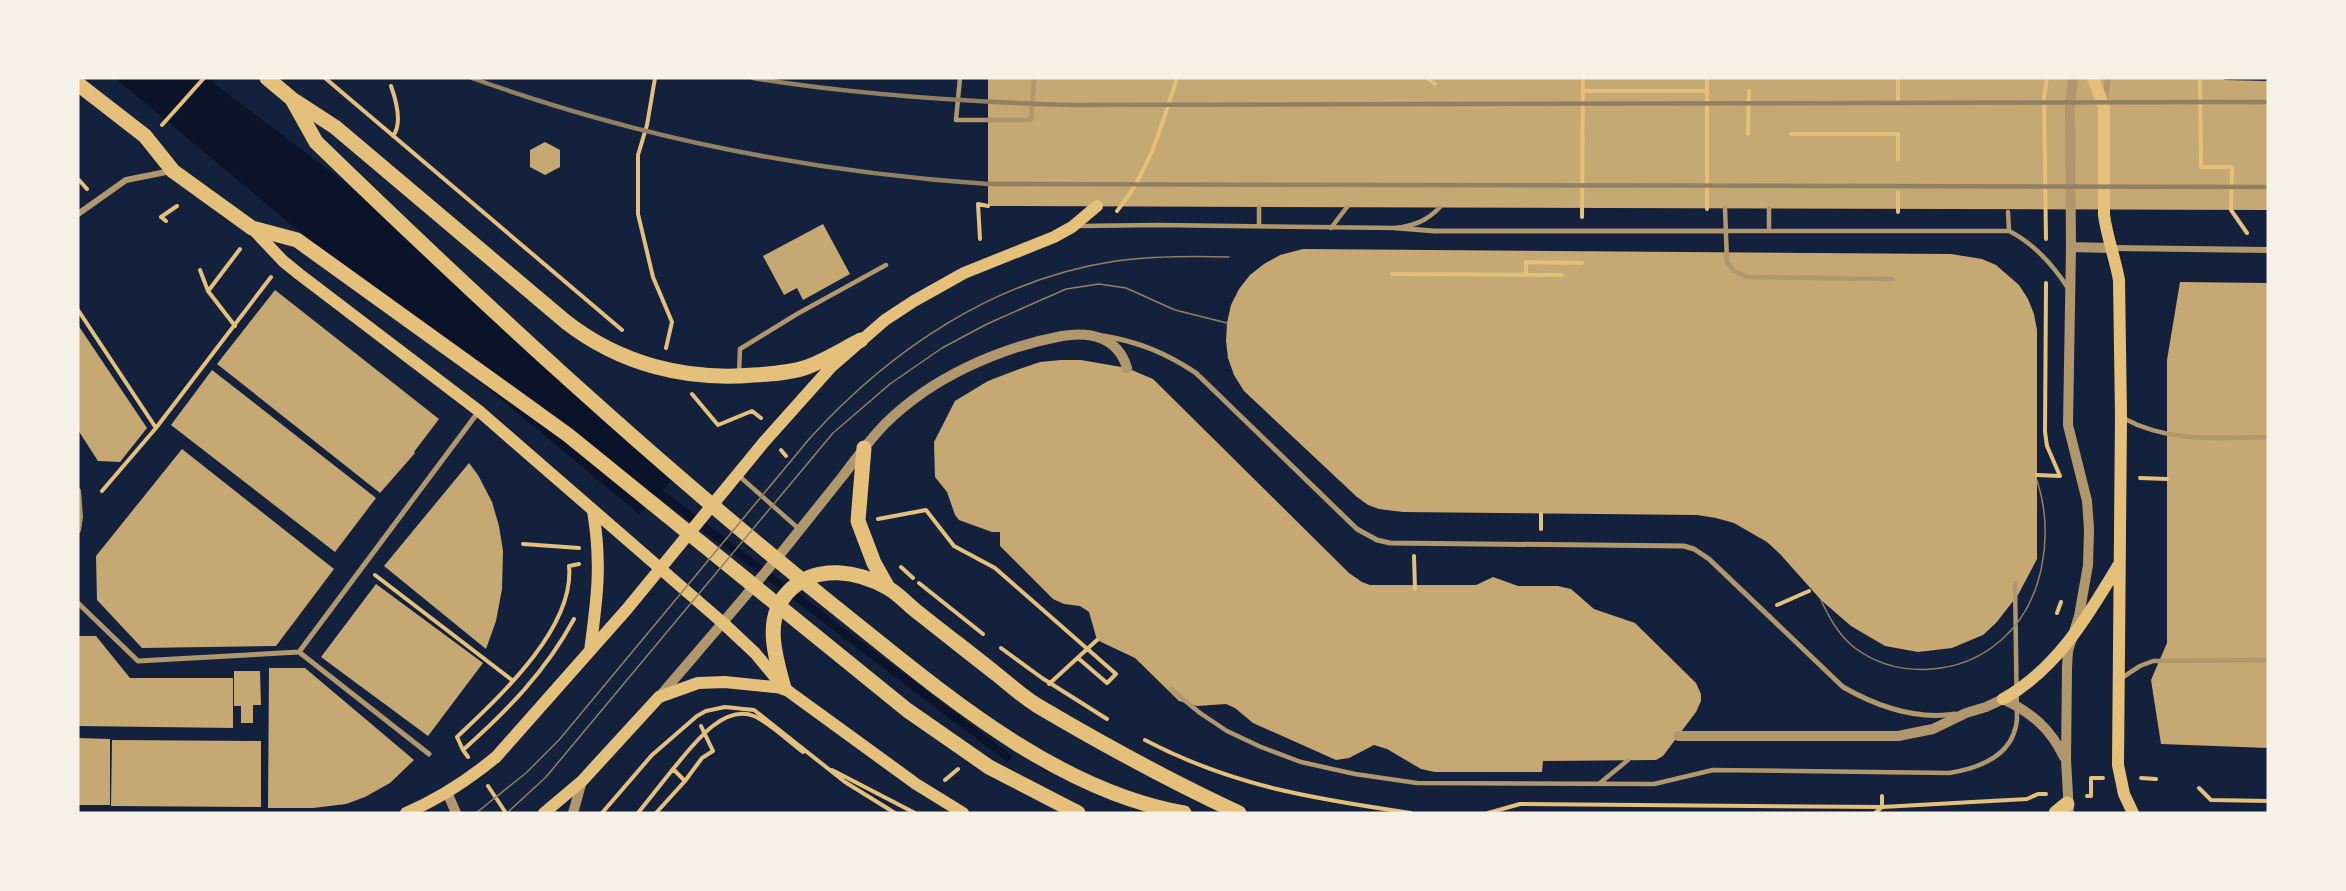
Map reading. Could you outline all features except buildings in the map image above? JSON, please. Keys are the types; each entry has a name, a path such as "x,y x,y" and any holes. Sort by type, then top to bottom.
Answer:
{"main road":[{"path":"267,78 292,99 335,127 585,337 634,361 687,374 738,377 805,368 861,340"},
{"path":"2093,78 2104,107 2104,215 2106,232 2119,280 2121,416 2118,765 2124,794 2133,813"},
{"path":"78,84 145,136 173,171 252,228 283,261 479,411 723,623 755,653 784,688 916,784 963,813"},
{"path":"292,99 316,142 594,401 762,549 925,680 1007,737 1079,778 1153,808 1184,813"},
{"path":"406,813 447,792 496,757 661,569 809,389 861,340 885,320 939,286 987,263 1033,247 1072,227 1097,206"},
{"path":"252,228 297,240 568,435 906,710 989,767 1078,813"},
{"path":"864,448 858,521 874,563 888,588"},
{"path":"590,651 599,578 599,554 593,511"},
{"path":"2003,699 2024,687 2040,674 2099,598 2120,563"},
{"path":"784,688 773,649 772,635 776,614 784,596 799,581 816,574 838,572 857,576 888,588 1035,705 1166,779 1239,813"},
{"path":"544,813 582,781 659,697 698,683 725,682 784,688"}],"street":[{"path":"2064,806 2067,668 2088,565 2089,529 2087,501 2068,425 2071,248 2070,107 2073,78"},
{"path":"2104,107 2108,78"},
{"path":"78,214 126,180 173,171"},
{"path":"1397,228 1434,231 1726,231"},
{"path":"2071,248 2268,250"},
{"path":"659,697 785,549 864,448 885,424 909,403 936,385 999,353 1033,342 1075,334 1134,342 1175,359 1202,379 1358,529 1383,542 1684,546 1694,549 1709,559 1843,687 1862,698 1904,713 1946,716 1986,707 2003,699 2024,709 2042,723 2066,760"},
{"path":"1095,335 1107,340 1117,348 1126,368"},
{"path":"299,652 479,411"},
{"path":"78,490 80,517 78,530"},
{"path":"78,603 138,661 299,652 429,754"},
{"path":"1678,736 1898,736 1933,729 1966,712"},
{"path":"573,813 582,781"},
{"path":"447,792 456,813"}],"lane":[{"path":"960,78 956,120 1032,120 1034,78"},
{"path":"1259,207 1259,226"},
{"path":"1331,228 1347,207"},
{"path":"1072,227 1397,228 1430,218 1440,207"},
{"path":"1725,208 1727,262 1733,270 1747,277 1893,279"},
{"path":"1769,208 1769,231"},
{"path":"2008,212 2008,231"},
{"path":"1726,231 2008,231 2022,237 2045,259 2070,291"},
{"path":"738,377 740,349 886,265"},
{"path":"2121,416 2138,426 2165,435 2202,438 2268,437"},
{"path":"738,475 799,529"},
{"path":"1171,689 1218,725 1261,747 1301,762 1355,774 1417,783 1654,784 1713,770 1949,773 1966,770 2001,753 2013,737 2017,719 2015,583"},
{"path":"2119,680 2140,666 2153,661 2268,660"},
{"path":"1600,783 1628,760"}],"path":[{"path":"165,122 204,78"},
{"path":"325,78 609,319"},
{"path":"655,78 647,125 638,155 638,214 652,277 672,322 666,349"},
{"path":"1117,212 1130,196 1146,167 1156,144 1177,78"},
{"path":"1427,78 1436,84"},
{"path":"1582,231 1583,78"},
{"path":"1707,78 1707,231"},
{"path":"1898,78 1898,102"},
{"path":"2200,78 2201,167 2232,166 2231,210"},
{"path":"391,86 397,102 398,130 393,136"},
{"path":"1583,91 1707,91"},
{"path":"1748,134 1749,91"},
{"path":"1534,104 1583,104"},
{"path":"1791,134 1898,134 1898,159"},
{"path":"1898,193 1898,212"},
{"path":"980,239 978,204 988,206"},
{"path":"166,221 161,217 177,206"},
{"path":"208,291 240,249"},
{"path":"1527,274 1526,262 1582,263"},
{"path":"200,270 208,291 235,326"},
{"path":"1392,274 1562,275"},
{"path":"102,491 156,428 271,277"},
{"path":"78,310 156,428"},
{"path":"685,386 718,424 752,411 762,419"},
{"path":"888,518 926,510 954,546 995,568 1116,674 1107,683 1078,658"},
{"path":"878,519 878,527"},
{"path":"523,544 584,549"},
{"path":"1414,544 1415,589"},
{"path":"894,560 987,637"},
{"path":"463,750 457,737 492,703 555,627 566,604 570,581 569,566 584,563"},
{"path":"364,566 512,680"},
{"path":"1762,610 1809,591"},
{"path":"504,713 535,679 563,640 579,610"},
{"path":"996,644 1042,678 1116,724"},
{"path":"723,697 727,717"},
{"path":"602,813 652,755 697,716 725,707 754,710 845,782 896,813"},
{"path":"638,813 714,723 731,715 743,713 755,716 816,762 915,813"},
{"path":"656,813 702,758 713,751 701,726"},
{"path":"1140,737 1194,763 1275,790 1411,813"},
{"path":"673,769 685,781"},
{"path":"1488,813 1520,804 1882,807 2027,799 2038,794 2064,806 2091,796 2091,778 2156,779"},
{"path":"2199,788 2211,800 2268,801"},
{"path":"1875,813 1882,807 1882,796"}],"water":[{"path":"115,78 207,78 347,184 680,472 639,514"}],"waterway":[{"path":"653,488 1007,757"}],"tram line":[{"path":"476,813 526,773 559,740 810,438 875,375 911,348 948,323 987,301 1071,270 1144,258 1229,257"},
{"path":"507,813 546,777 833,433 890,384 942,348 987,324 1066,289 1099,284 1126,288 1175,310 1227,323"},
{"path":"1821,600 1835,626 1849,643 1872,658 1890,665 1909,669 1948,667 1984,652 2000,641 2015,625 2036,587 2045,544 2045,522 2037,480"}],"railway":[{"path":"472,78 598,118 726,149 856,171 988,184 2268,187"},
{"path":"753,78 913,97 1074,105 2268,102"}]}
